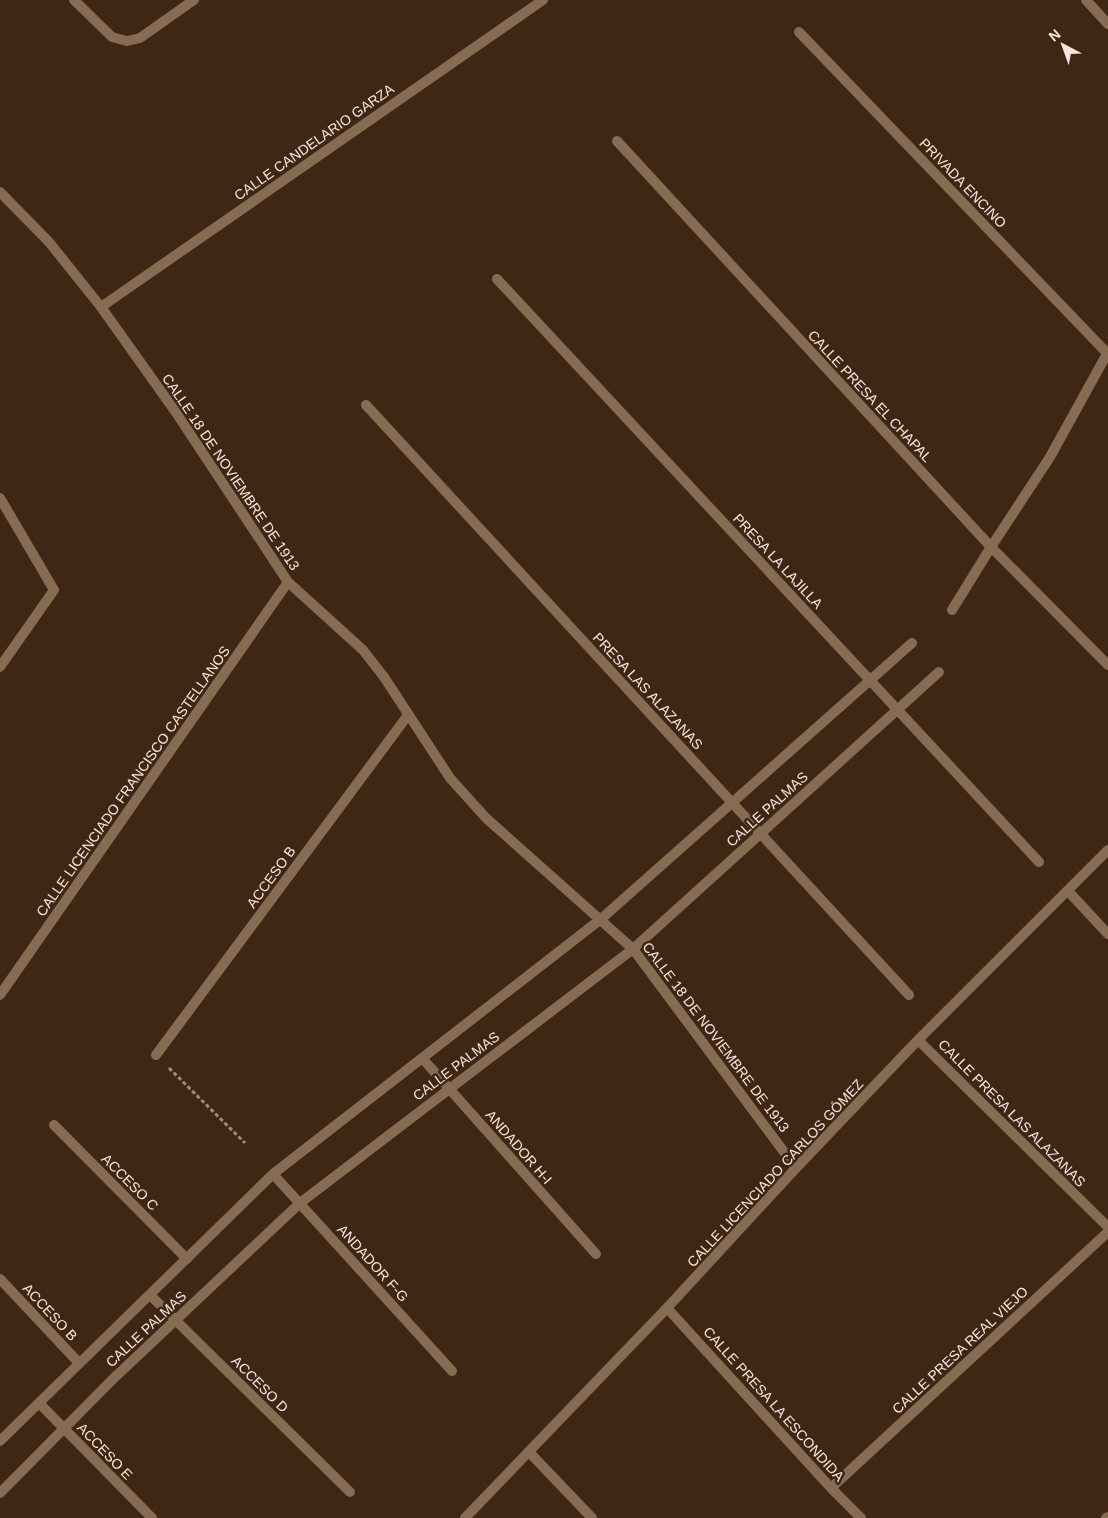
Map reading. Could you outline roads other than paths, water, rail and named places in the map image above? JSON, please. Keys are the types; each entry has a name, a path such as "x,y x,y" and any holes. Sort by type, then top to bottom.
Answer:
{"street":[{"path":"74,0 112,37 127,42 140,38 194,0"},
{"name":"CALLE CANDELARIO GARZA","path":"101,307 543,0"},
{"path":"1086,0 1108,24"},
{"name":"PRIVADA ENCINO","path":"799,32 1108,353"},
{"name":"CALLE PRESA EL CHAPAL","path":"617,141 991,547 1108,665"},
{"name":"CALLE 18 DE NOVIEMBRE DE 1913","path":"0,192 49,242 101,307 175,411 288,582 363,650 384,677 450,778 486,818 633,949 796,1168"},
{"name":"PRESA LA LAJILLA","path":"497,279 1039,862"},
{"path":"952,610 1050,457 1108,353"},
{"name":"PRESA LAS ALAZANAS","path":"366,405 909,995"},
{"path":"0,498 54,590 0,667"},
{"name":"CALLE LICENCIADO FRANCISCO CASTELLANOS","path":"0,995 288,582"},
{"name":"CALLE PALMAS","path":"0,1441 274,1174 601,919 869,679 912,643"},
{"name":"CALLE PALMAS","path":"0,1493 114,1378 300,1203 633,949 939,672"},
{"name":"ACCESO B","path":"156,1055 408,715"},
{"name":"CALLE LICENCIADO CARLOS GÓMEZ","path":"465,1518 668,1308 796,1168 918,1040 1108,850"},
{"path":"1068,891 1108,934"},
{"name":"CALLE PRESA LAS ALAZANAS","path":"918,1040 1108,1227"},
{"name":"ANDADOR H-I","path":"422,1058 596,1254"},
{"name":"ACCESO C","path":"54,1125 187,1259"},
{"name":"ANDADOR F-G","path":"274,1174 452,1371"},
{"name":"CALLE PRESA REAL VIEJO","path":"831,1488 1108,1232"},
{"name":"ACCESO B","path":"0,1279 79,1364"},
{"name":"ACCESO D","path":"150,1295 350,1492"},
{"name":"CALLE PRESA LA ESCONDIDA","path":"668,1308 831,1488 861,1518"},
{"name":"ACCESO E","path":"39,1403 152,1518"},
{"path":"530,1452 592,1518"}]}
